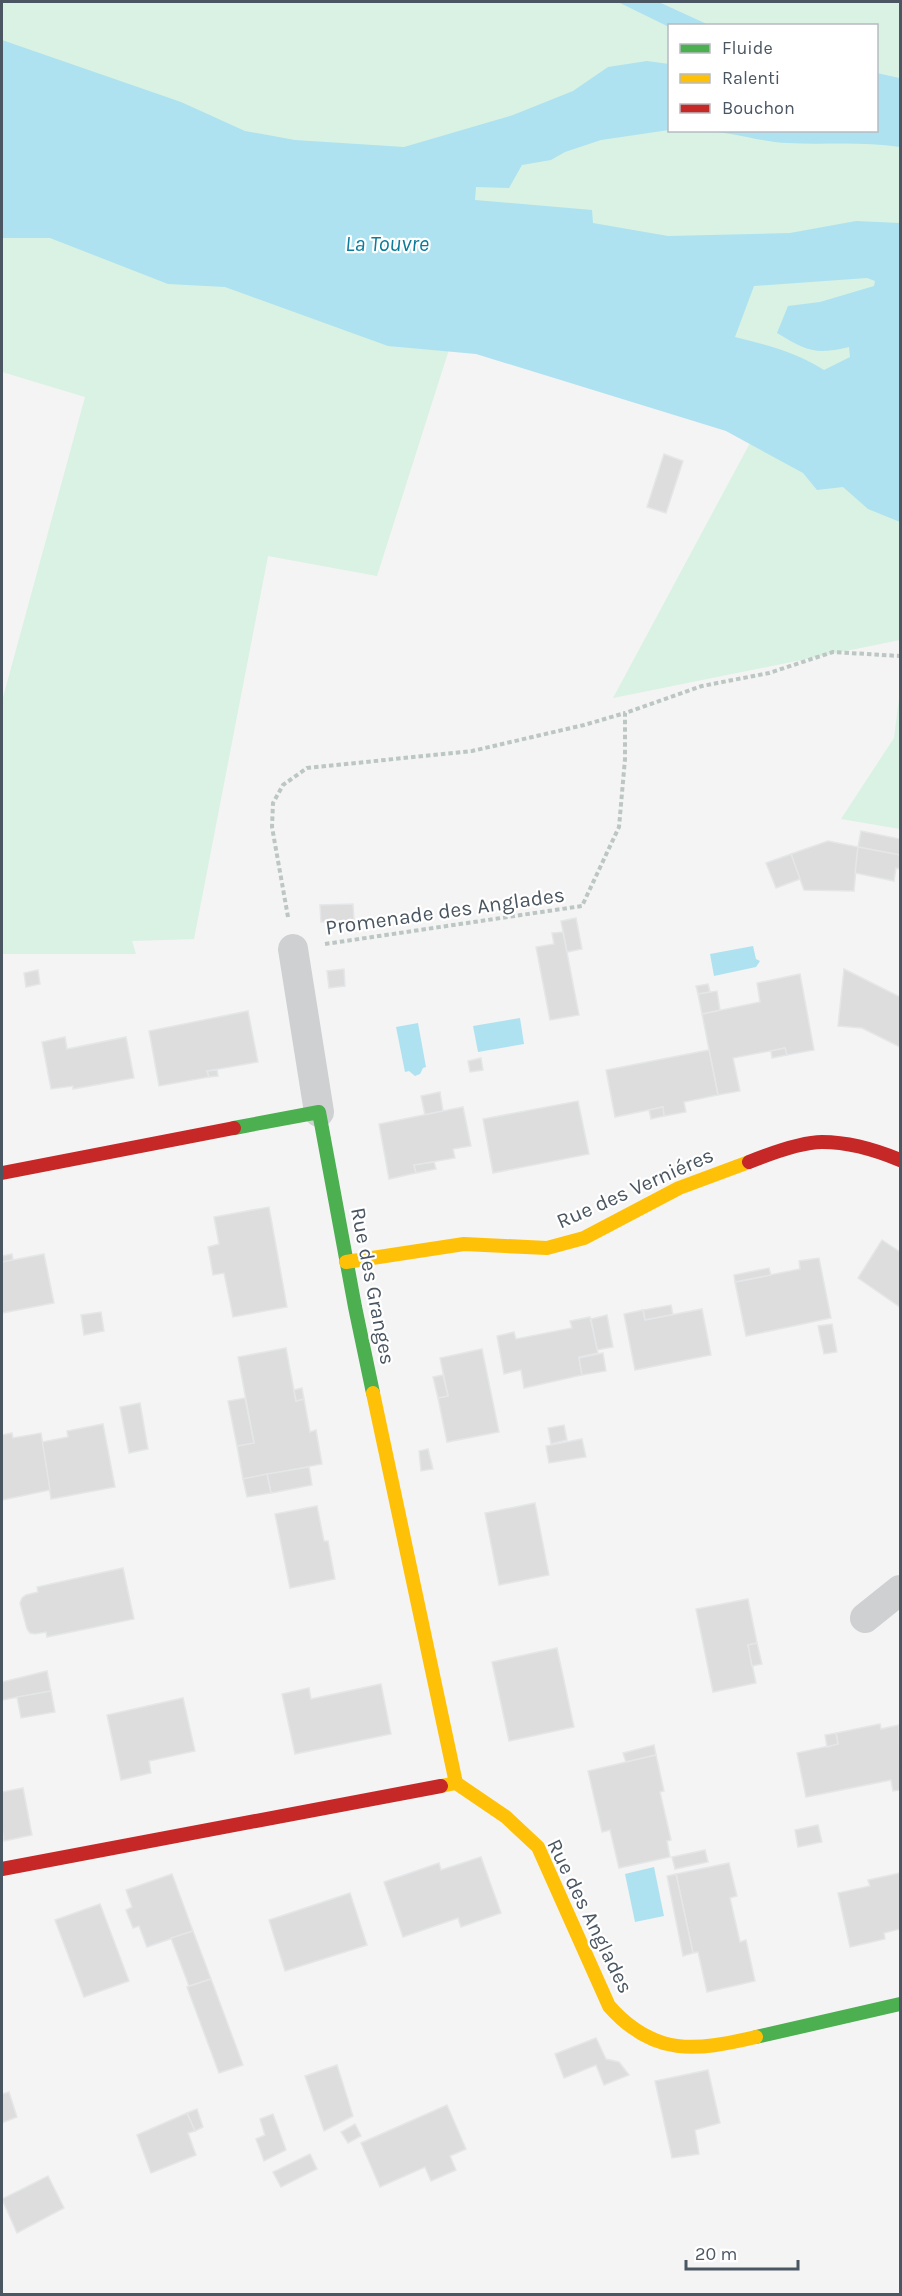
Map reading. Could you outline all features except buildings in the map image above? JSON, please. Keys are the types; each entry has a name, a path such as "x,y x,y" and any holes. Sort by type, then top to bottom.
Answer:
{"street":[{"path":"2,1173 319,1112 293,949"},
{"name":"Rue des Granges","path":"319,1112 346,1262 456,1783"},
{"name":"Rue des Verniéres","path":"346,1262 465,1244 547,1248 584,1238 679,1188 775,1152 821,1142 875,1149 900,1160"},
{"path":"865,1618 900,1590"},
{"path":"2,1869 456,1783"},
{"name":"Rue des Anglades","path":"456,1783 506,1816 538,1847 609,2006 623,2022 653,2039 679,2048 718,2046 900,2004"}],"path":[{"path":"293,949 273,827 273,803 283,785 307,768 472,752 584,725 702,686 769,673 833,652 900,656"},
{"name":"Promenade des Anglades","path":"293,949 582,906 619,827 625,759 625,713"}],"green space":[{"path":"2,2 639,2 668,24 668,132 878,132 878,127 900,99 900,640 613,698 757,430 452,340 377,576 268,556 194,939 132,941 136,954 2,954 2,701 85,397 2,372"},
{"path":"659,2 900,2 900,78 878,73 878,24 707,24"},
{"path":"900,691 900,829 841,819 894,738"}],"water":[{"path":"618,2 659,2 707,24 668,24 668,27"},
{"name":"La Touvre","path":"2,40 181,102 245,131 295,140 404,147 513,115 573,91 608,67 647,61 668,64 668,130 601,140 565,152 551,160 522,165 509,188 476,187 475,200 592,210 593,223 668,236 790,233 856,221 900,223 900,522 868,509 843,487 817,490 803,473 726,431 476,354 388,346 225,287 168,284 50,238 2,238","holes":["867,278 875,281 874,286 820,302 788,306 777,333 812,350 828,351 849,347 850,357 824,370 792,354 735,337 754,286"]},
{"path":"878,73 900,78 900,147 872,144 802,144 711,132 878,132"},
{"path":"753,946 756,959 760,961 756,967 714,976 710,954"},
{"path":"520,1018 524,1044 478,1052 473,1026"},
{"path":"418,1023 426,1067 415,1076 409,1071 405,1072 396,1027"},
{"path":"654,1867 664,1916 635,1922 625,1874"}],"traffic: fast":[{"path":"234,1128 319,1112 373,1393"},
{"path":"756,2037 900,2004"}],"traffic: slow":[{"path":"346,1262 464,1244 547,1248 584,1238 679,1188 749,1162"},
{"path":"373,1393 456,1783"},
{"path":"441,1786 456,1783 506,1817 538,1847 609,2006 626,2023 659,2042 677,2046 714,2045 756,2037"}],"traffic: jam":[{"path":"2,1173 234,1128"},
{"path":"749,1162 795,1146 822,1142 862,1147 900,1160"},
{"path":"2,1869 441,1786"}]}
